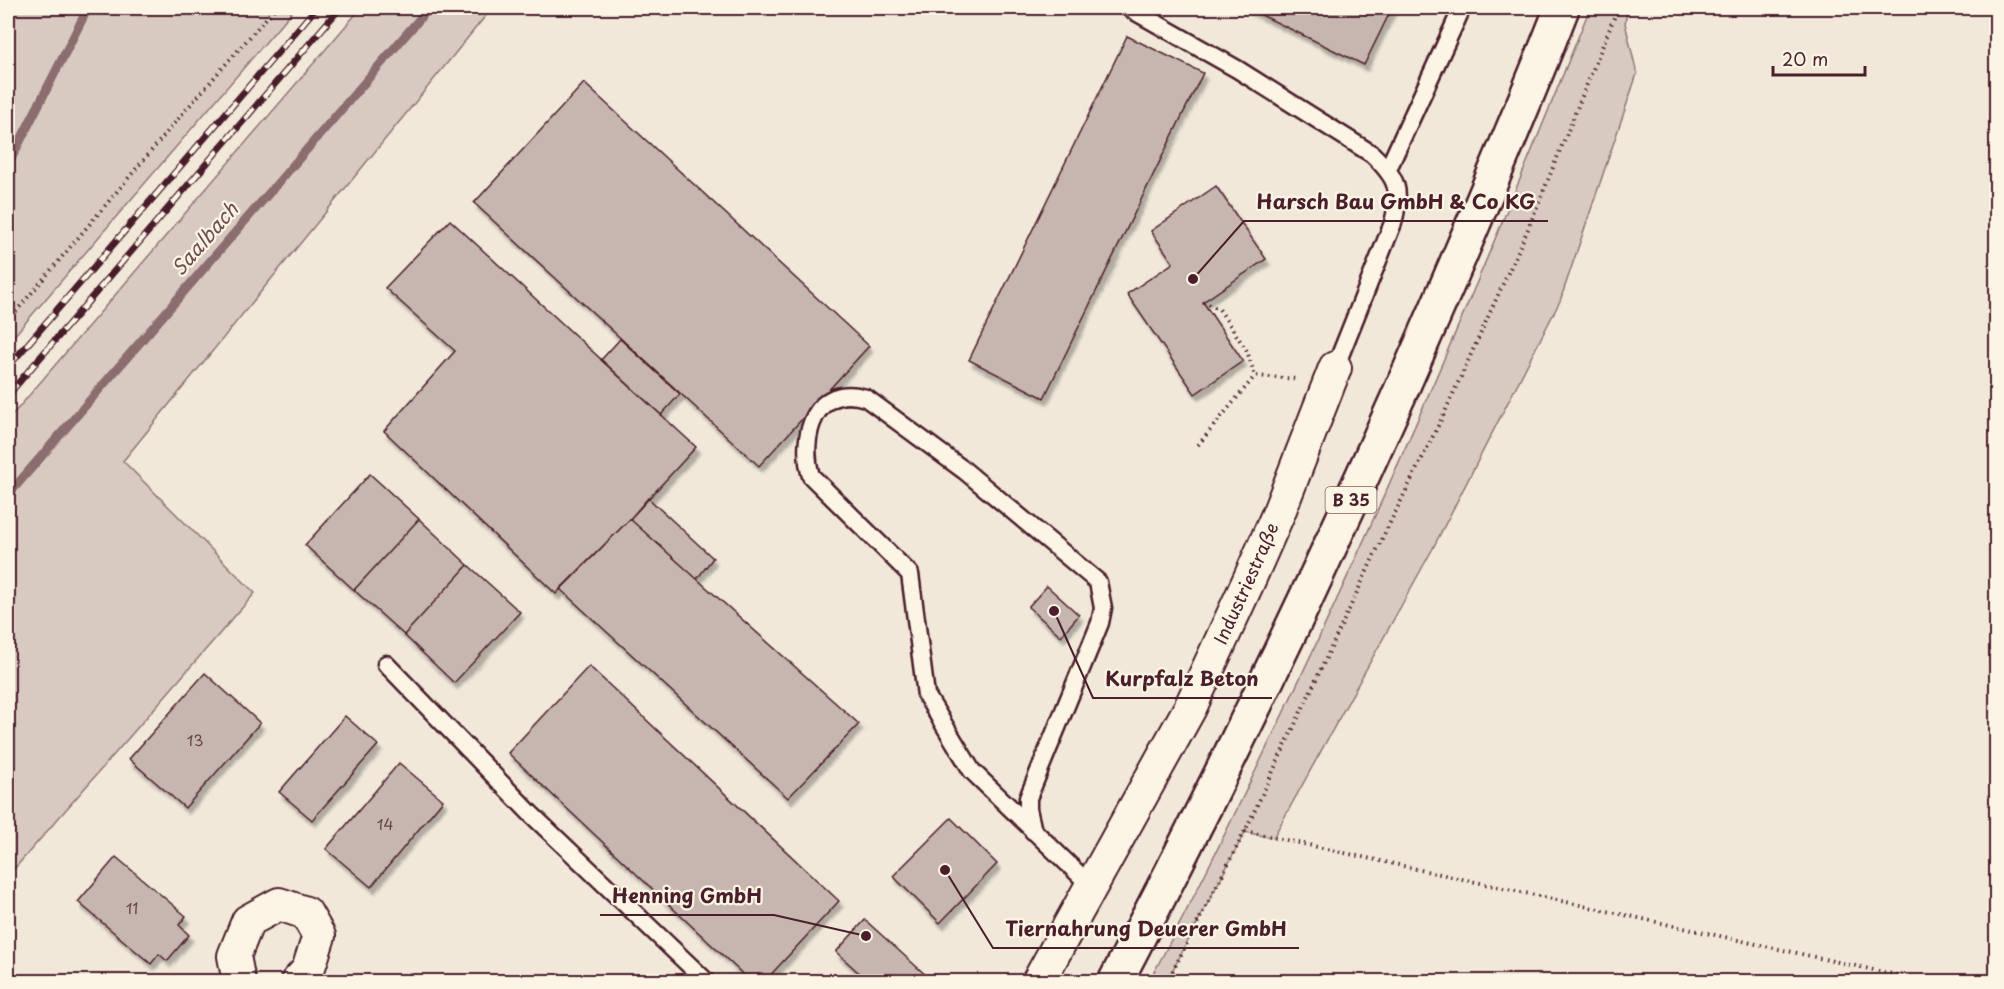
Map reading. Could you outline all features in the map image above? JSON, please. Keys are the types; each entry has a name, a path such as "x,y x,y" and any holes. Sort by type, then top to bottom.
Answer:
{"main road":[{"name":"B 35","path":"1115,981 1294,627 1406,381 1534,82 1562,8"}],"street":[{"name":"Industriestraße","path":"1038,981 1190,708 1275,522 1332,374"},
{"path":"239,981 234,956 248,921 279,903 306,913 319,936 308,970 297,981"}],"lane":[{"path":"1130,8 1237,69 1372,154 1388,169 1395,183 1399,202 1393,223 1332,374"},
{"path":"1388,169 1462,8"},
{"path":"1034,831 1028,809 1028,798 1100,623 1103,608 1098,582 965,471 866,398 852,393 827,400 818,410 808,441 806,460 811,476 910,574 926,695 972,771 1034,831 1091,886"},
{"path":"386,664 531,814 707,981"}],"path":[{"path":"8,321 275,8"},
{"path":"1167,981 1245,831 1382,539 1443,416 1528,229 1618,8"},
{"path":"1203,302 1219,309 1247,351 1255,376"},
{"path":"1198,445 1255,376 1332,374"},
{"path":"1245,831 1928,981"}],"shaded area":[{"path":"8,8 295,8 8,343"},
{"path":"361,8 492,8 123,461 255,593 8,876 8,420"},
{"path":"1590,8 1628,8 1625,23 1637,74 1560,301 1432,550 1273,838 1245,832 1167,981 1149,981 1232,820 1362,546 1479,278"}],"building":[{"path":"1247,8 1392,8 1364,65"},
{"path":"1127,36 1203,73 1044,398 969,360"},
{"path":"584,83 869,346 759,466 474,203"},
{"path":"1216,186 1266,259 1203,302 1243,361 1195,394 1127,294 1173,263 1151,231"},
{"path":"450,220 696,447 630,519 556,594 384,431 455,351 385,288"},
{"path":"620,339 680,394 661,415 601,360"},
{"path":"370,474 419,519 354,590 305,545"},
{"path":"648,498 713,558 697,579 630,519"},
{"path":"419,519 468,565 404,635 354,590"},
{"path":"630,519 859,724 788,798 560,589"},
{"path":"468,565 520,612 454,683 404,635"},
{"path":"1047,586 1079,615 1061,636 1028,607"},
{"path":"589,666 839,901 764,982 751,982 508,753"},
{"path":"205,673 260,723 185,808 129,759"},
{"path":"345,716 378,745 312,820 279,792"},
{"path":"399,763 443,800 371,887 326,849"},
{"path":"951,818 997,864 940,923 893,876"},
{"path":"116,857 186,916 179,925 189,935 167,961 159,954 151,964 78,902"},
{"path":"865,920 928,977 924,982 869,982 836,952"}],"waterway":[{"path":"8,165 88,8"},
{"name":"Saalbach","path":"8,495 429,8"}],"railway":[{"path":"8,367 316,8"},
{"path":"8,395 340,8"}],"place":[{"name":"Harsch Bau GmbH & Co KG","path":"1193,279"},
{"name":"Kurpfalz Beton","path":"1054,611"},
{"name":"Tiernahrung Deuerer GmbH","path":"945,870"},
{"name":"Henning GmbH","path":"866,936"}]}
